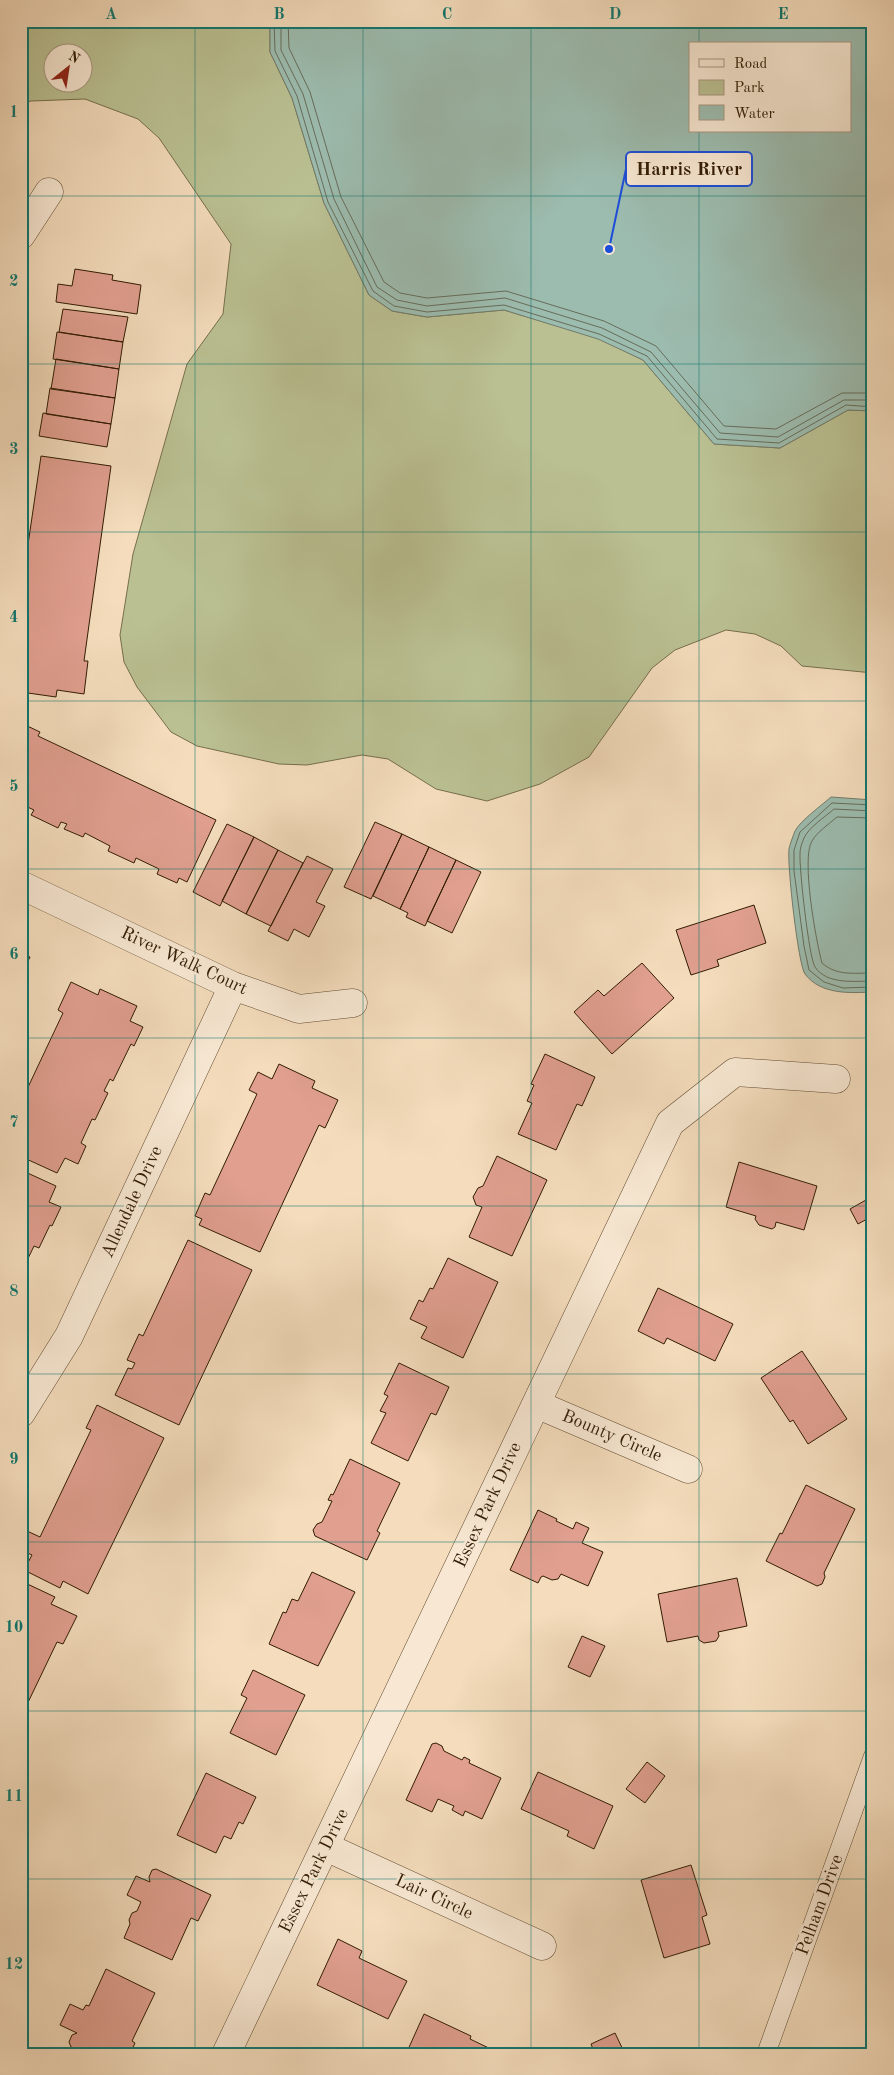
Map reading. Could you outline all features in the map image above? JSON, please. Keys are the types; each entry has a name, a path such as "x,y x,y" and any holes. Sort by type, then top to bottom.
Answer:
{"street":[{"path":"21,235 49,192"},
{"name":"River Walk Court","path":"21,885 233,986 299,1010 353,1003"},
{"name":"Allendale Drive","path":"21,1413 69,1336 233,986"},
{"name":"Essex Park Drive","path":"226,2054 670,1123 735,1072 836,1079"},
{"name":"Bounty Circle","path":"536,1404 688,1469"},
{"name":"Lair Circle","path":"326,1847 542,1946"}],"lane":[{"name":"Pelham Drive","path":"766,2054 873,1756"}],"green space":[{"path":"21,21 270,21 270,52 292,98 324,203 369,295 392,311 427,317 504,310 598,338 643,360 714,444 780,448 848,410 873,411 873,673 802,666 781,646 755,634 726,630 675,650 652,668 589,757 540,784 487,801 436,789 388,759 362,755 307,765 279,764 197,746 171,732 137,687 124,662 120,635 133,554 187,364 223,314 231,244 159,138 138,119 85,99 31,101 21,104"}],"water":[{"path":"270,21 873,21 873,411 848,410 780,448 714,444 643,360 598,339 504,310 427,317 392,311 369,295 324,203 292,98 270,52"},
{"path":"831,797 873,800 873,992 855,993 827,989 812,981 805,974 802,966 794,913 789,849 798,827"}],"building":[{"path":"75,269 113,275 112,280 141,285 137,314 56,302 58,284 72,286"},
{"path":"63,309 128,317 123,342 59,332"},
{"path":"57,332 123,342 119,369 53,359"},
{"path":"56,359 119,369 115,398 51,389"},
{"path":"50,388 115,398 111,424 46,414"},
{"path":"43,413 111,424 107,447 39,436"},
{"path":"41,456 111,466 84,661 88,661 84,694 57,690 56,697 21,692 21,592"},
{"path":"21,723 40,732 38,736 216,820 187,882 179,878 177,883 157,874 159,869 136,858 134,863 108,851 110,846 85,833 83,837 64,829 67,824 61,822 58,828 31,815 34,810 21,804"},
{"path":"375,822 402,834 371,899 344,887"},
{"path":"227,824 254,837 220,906 193,892"},
{"path":"402,834 429,847 400,909 373,896"},
{"path":"254,837 278,850 246,914 222,901"},
{"path":"429,847 456,860 425,926 406,917 408,913 400,909"},
{"path":"278,850 303,863 271,926 246,914"},
{"path":"307,856 333,869 316,902 325,906 309,937 294,929 288,941 268,931"},
{"path":"456,860 481,872 452,933 427,921"},
{"path":"754,905 766,943 717,960 719,966 691,975 676,930"},
{"path":"21,953 30,957 21,975"},
{"path":"642,963 674,998 612,1054 574,1012 598,990 604,996"},
{"path":"71,982 98,995 100,989 137,1006 130,1021 143,1027 134,1046 131,1044 113,1081 110,1079 104,1091 108,1093 95,1120 92,1119 81,1143 86,1146 78,1164 65,1158 57,1173 22,1157 25,1151 21,1149 21,1102 63,1013 58,1010"},
{"path":"545,1054 595,1077 582,1106 577,1104 556,1150 518,1134 532,1103 527,1101 534,1085 531,1084"},
{"path":"279,1064 315,1081 312,1088 338,1100 325,1128 319,1125 260,1252 199,1225 202,1219 195,1216 205,1193 210,1195 257,1094 249,1090 258,1072 272,1079"},
{"path":"497,1156 547,1180 512,1256 469,1237 482,1207 476,1205 473,1197 478,1188 483,1186"},
{"path":"739,1162 817,1186 804,1230 776,1222 775,1227 772,1229 759,1225 755,1219 756,1216 726,1207"},
{"path":"21,1170 56,1186 49,1202 61,1207 39,1248 34,1246 22,1271 28,1274 21,1289"},
{"path":"873,1196 873,1229 867,1219 858,1224 850,1209"},
{"path":"188,1240 252,1270 179,1425 115,1395 128,1368 132,1369 135,1363 127,1360 139,1334 143,1336"},
{"path":"448,1258 498,1282 463,1358 421,1338 427,1327 410,1319 419,1300 423,1302 430,1288 433,1289"},
{"path":"658,1288 733,1324 715,1361 667,1338 664,1344 638,1331"},
{"path":"802,1351 847,1419 808,1444 793,1420 790,1422 761,1378"},
{"path":"399,1363 449,1387 436,1415 431,1413 408,1461 371,1443 386,1413 380,1411 388,1396 384,1394"},
{"path":"97,1405 164,1438 88,1594 63,1581 60,1588 24,1570 32,1555 21,1550 21,1543 27,1531 40,1537 91,1430 86,1428"},
{"path":"873,1408 873,1421 867,1412"},
{"path":"350,1459 400,1483 377,1531 380,1533 367,1560 315,1536 313,1530 317,1524 322,1522 332,1501 328,1500 331,1494 333,1495"},
{"path":"806,1485 855,1509 824,1573 825,1577 822,1584 817,1586 766,1561 780,1533 782,1534"},
{"path":"538,1510 573,1529 576,1522 589,1528 582,1543 603,1552 588,1586 561,1574 558,1579 552,1580 543,1576 538,1583 510,1570"},
{"path":"312,1572 355,1592 318,1666 269,1644 283,1612 286,1613 292,1599 298,1601"},
{"path":"737,1578 747,1626 718,1632 719,1636 716,1641 704,1643 699,1640 698,1636 667,1642 658,1594"},
{"path":"21,1581 55,1597 51,1604 77,1616 63,1644 57,1642 21,1717"},
{"path":"582,1636 605,1646 590,1677 568,1667"},
{"path":"253,1670 305,1695 276,1755 230,1733 247,1698 241,1695"},
{"path":"436,1743 442,1746 444,1751 462,1760 464,1757 470,1760 469,1763 501,1778 482,1819 465,1811 463,1816 452,1810 454,1806 438,1799 432,1812 406,1800 432,1744"},
{"path":"647,1762 665,1776 645,1803 626,1789"},
{"path":"538,1772 613,1806 594,1849 567,1836 569,1831 521,1809"},
{"path":"206,1773 256,1797 243,1824 239,1822 231,1839 224,1836 216,1853 177,1835"},
{"path":"691,1865 707,1915 702,1917 710,1944 664,1958 641,1880"},
{"path":"156,1869 211,1895 198,1921 191,1918 172,1960 124,1938 132,1913 137,1911 141,1902 127,1895 136,1876 150,1882 149,1877 152,1870"},
{"path":"338,1939 362,1951 359,1958 407,1981 388,2019 317,1985"},
{"path":"106,1969 155,1993 132,2041 135,2043 130,2054 84,2054 71,2047 69,2042 72,2035 77,2033 60,2025 70,2004 83,2010 86,2005 89,2006"},
{"path":"424,2014 471,2036 470,2039 497,2052 496,2054 406,2054"},
{"path":"615,2033 625,2054 595,2054 591,2044"}],"place":[{"name":"Harris River","path":"609,249"}]}
